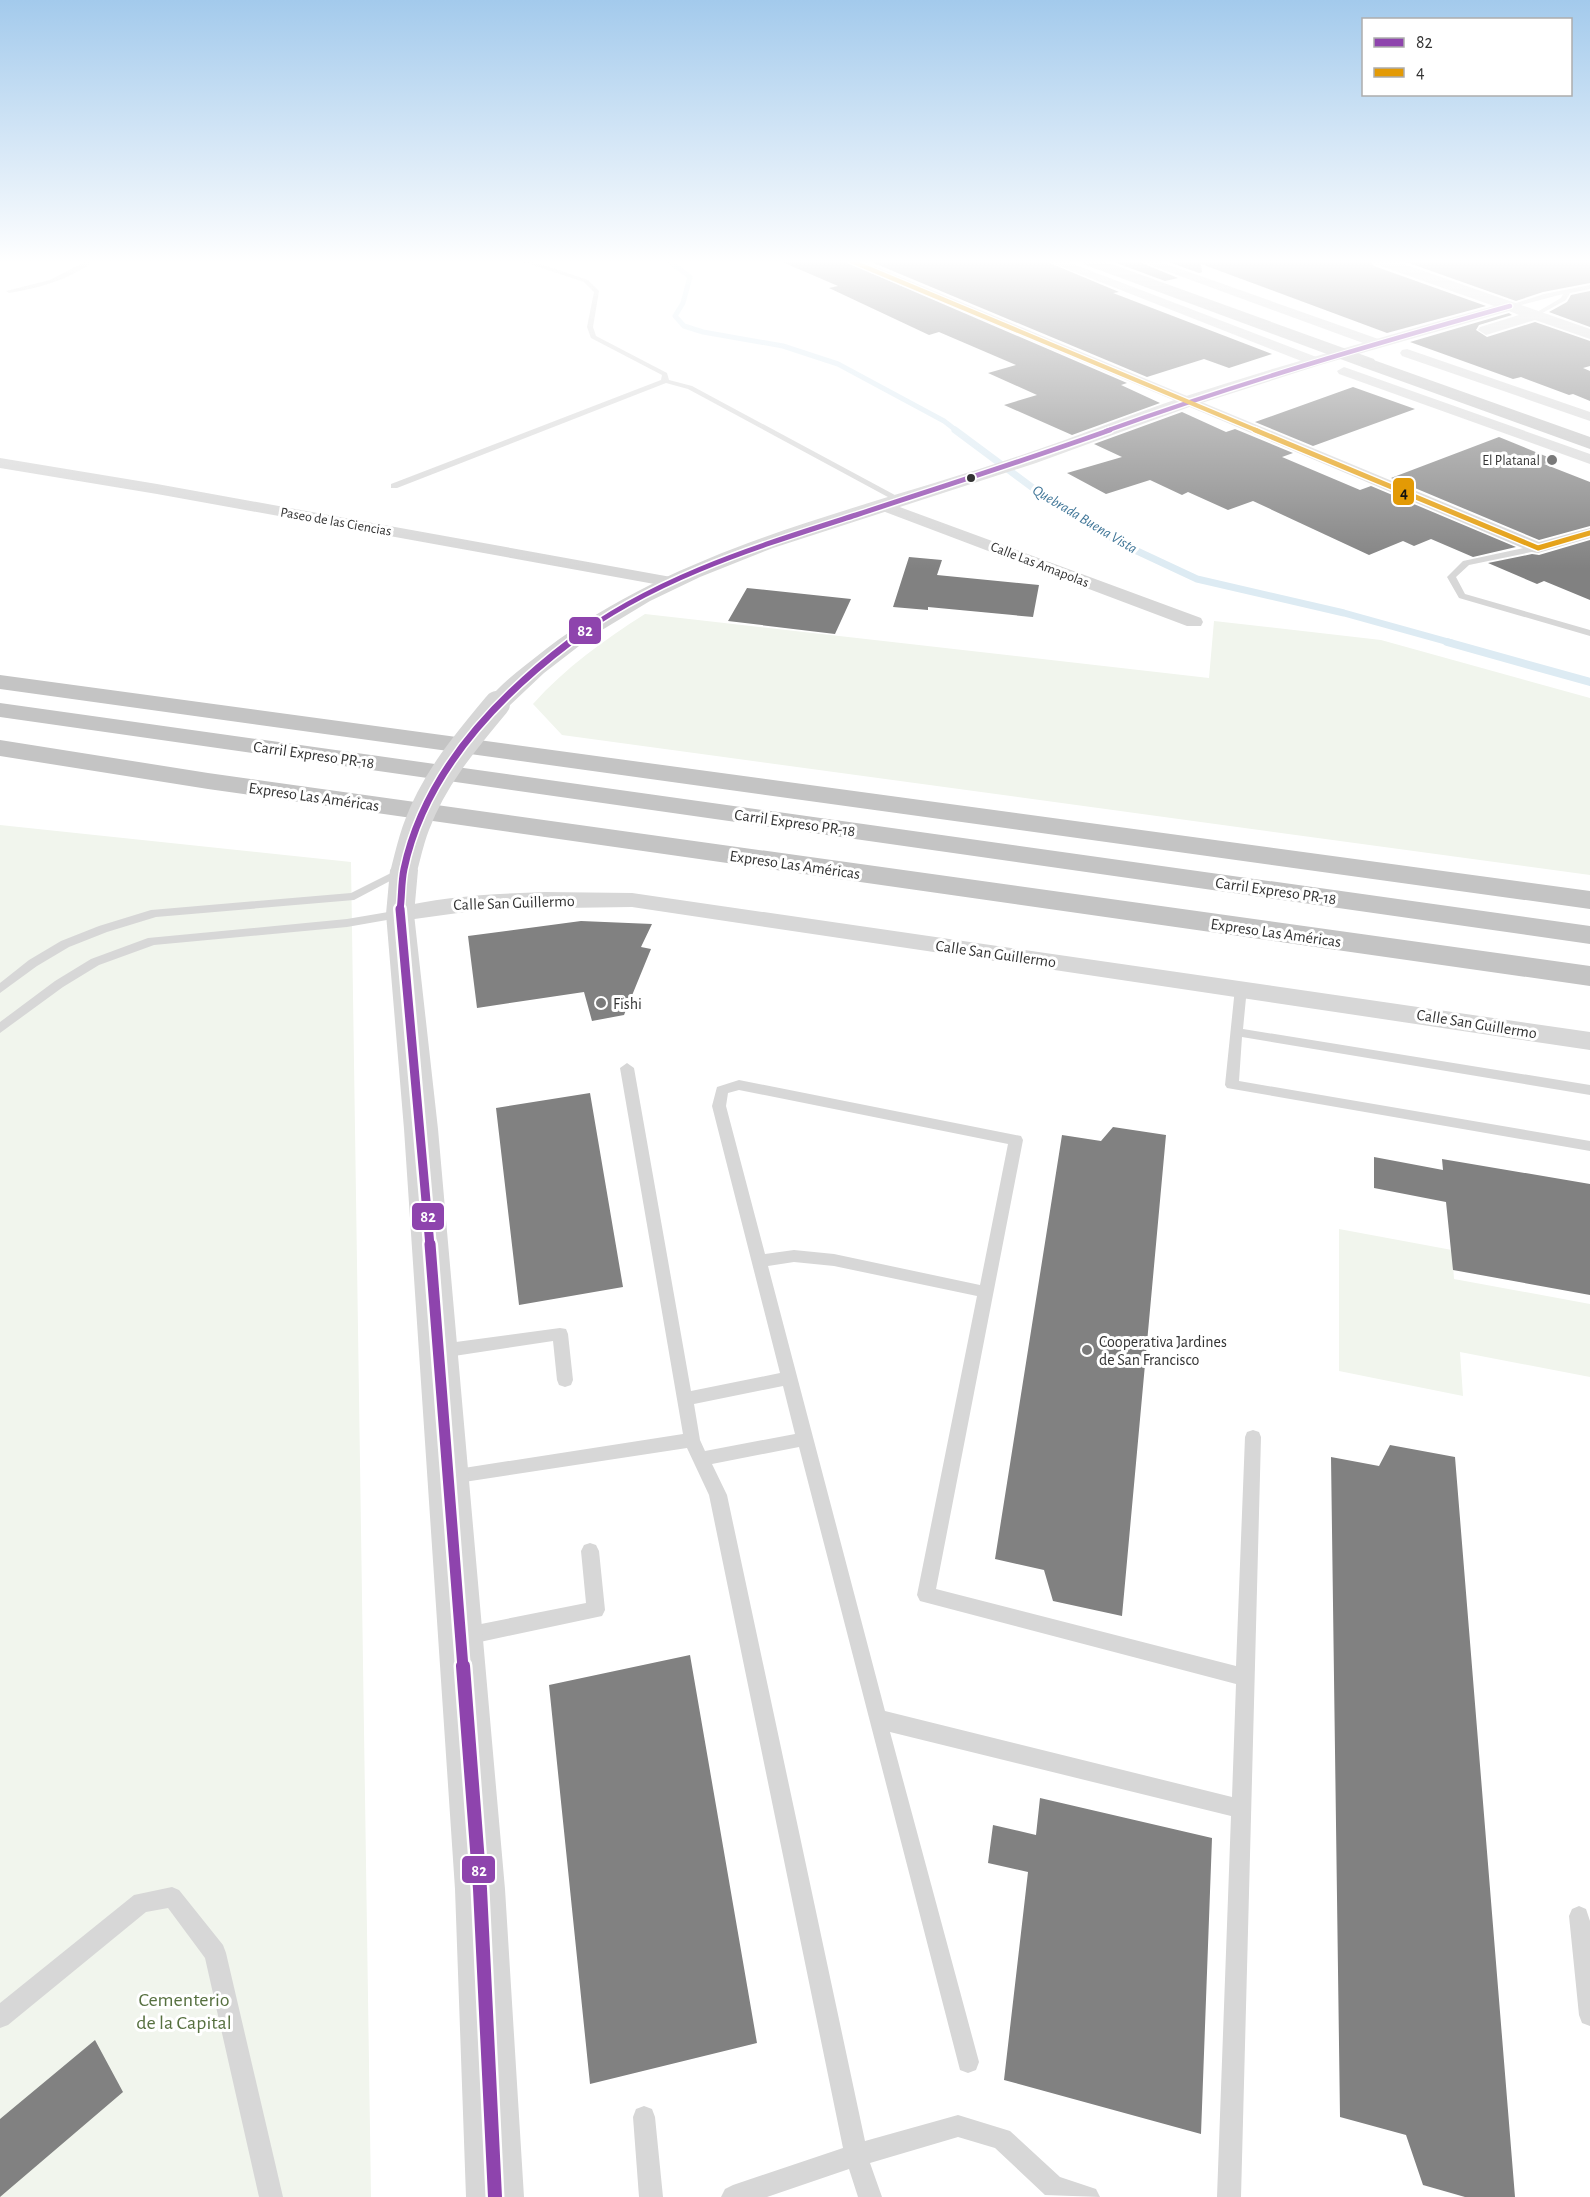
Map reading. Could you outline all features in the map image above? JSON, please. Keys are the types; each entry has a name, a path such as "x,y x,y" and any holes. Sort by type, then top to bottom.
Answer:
{"highway":[{"path":"1382,364 1590,443"},
{"path":"1385,364 1590,431"},
{"path":"0,682 1590,900"},
{"name":"Carril Expreso PR-18","path":"0,710 1590,935"},
{"name":"Expreso Las Américas","path":"0,748 208,781 1590,976"}],"street":[{"path":"1095,364 1538,548 1590,533"},
{"path":"495,2197 480,1889 440,1352 400,914 404,870 419,820 439,783 475,730 497,704 536,668 584,631 642,596 766,544 1029,459 1186,402 1306,364"},
{"path":"1311,382 1347,364"},
{"path":"1379,364 1590,459"},
{"path":"1437,364 1590,417"},
{"path":"1029,459 1236,406"},
{"name":"Paseo de las Ciencias","path":"0,463 158,489 671,582"},
{"name":"Calle Las Amapolas","path":"894,504 1194,622"},
{"name":"Calle San Guillermo","path":"400,914 435,906 472,902 543,898 633,900 1590,1041"}],"lane":[{"path":"645,364 665,374 665,381"},
{"path":"394,486 665,381 690,387 894,504"},
{"path":"1538,548 1466,563 1451,576 1462,596 1590,633"},
{"path":"0,989 33,963 65,944 103,929 155,913 354,896 404,870"},
{"path":"0,1029 59,984 95,962 152,941 347,923 400,914"},
{"path":"1241,988 1232,1084 1590,1146"},
{"path":"1236,1032 1590,1090"},
{"path":"627,1068 692,1440 718,1495 856,2155 870,2197"},
{"path":"968,2062 719,1106 722,1090 739,1085 1016,1140 926,1595 1245,1677"},
{"path":"759,1261 794,1256 834,1260 986,1292"},
{"path":"440,1352 560,1334 566,1380"},
{"path":"685,1399 789,1378"},
{"path":"1229,2197 1253,1437"},
{"path":"701,1459 804,1439"},
{"path":"449,1477 692,1440"},
{"path":"461,1637 596,1610 590,1551"},
{"path":"877,1719 1241,1809"},
{"path":"0,2017 141,1902 172,1897 215,1953 271,2197"},
{"path":"1579,1916 1590,2015"},
{"path":"644,2117 651,2197"},
{"path":"733,2197 856,2155 958,2126 1002,2139 1053,2187 1088,2197"}],"green space":[{"path":"645,614 1209,678 1214,621 1381,640 1590,698 1590,875 562,735 533,704 558,678 586,655"},
{"name":"Cementerio de la Capital","path":"0,825 351,862 371,2197 0,2197"},
{"path":"1339,1229 1452,1250 1454,1279 1590,1304 1590,1377 1460,1352 1463,1396 1339,1371"}],"building":[{"path":"1013,364 1082,364 1127,383 1121,385 1160,403 1072,435 1004,405 1037,395 988,373 1016,365"},
{"path":"1115,364 1190,364 1147,377"},
{"path":"1217,364 1243,364 1229,368"},
{"path":"1470,364 1590,364 1590,366 1583,368 1590,371 1590,401 1521,377 1513,379"},
{"path":"1353,387 1415,409 1313,446 1255,422"},
{"path":"1182,412 1226,432 1235,429 1293,453 1282,457 1360,490 1371,486 1516,547 1473,557 1431,539 1414,546 1403,541 1369,555 1253,501 1228,510 1188,492 1182,495 1150,480 1106,494 1067,473 1122,457 1094,444"},
{"path":"1499,437 1555,460 1544,464 1590,482 1590,526 1539,540 1391,478"},
{"path":"1590,540 1590,600 1544,581 1537,584 1488,563 1532,554 1539,555"},
{"path":"909,557 942,560 937,575 1039,585 1033,617 928,607 928,610 893,607"},
{"path":"747,588 851,599 835,634 728,621"},
{"path":"581,921 652,924 641,947 651,949 624,1015 592,1021 584,992 477,1008 468,936"},
{"path":"590,1093 623,1287 519,1305 496,1108"},
{"name":"Cooperativa Jardines de San Francisco","path":"1113,1127 1166,1135 1122,1616 1053,1601 1044,1570 995,1559 1062,1135 1101,1141"},
{"path":"1374,1157 1443,1170 1442,1159 1590,1184 1590,1295 1453,1270 1446,1202 1374,1188"},
{"path":"1390,1445 1455,1457 1515,2197 1465,2197 1423,2185 1406,2135 1340,2117 1331,1457 1379,1466"},
{"path":"690,1655 757,2043 590,2084 549,1685"},
{"path":"1040,1798 1212,1838 1201,2134 1004,2080 1028,1872 988,1863 993,1825 1036,1835"},
{"path":"95,2040 123,2092 0,2197 0,2119"}],"waterway":[{"name":"Quebrada Buena Vista","path":"837,364 944,421 957,431"},
{"name":"Quebrada Buena Vista","path":"955,430 1045,497 1122,544 1197,579 1344,613 1452,643"},
{"name":"Quebrada Buena Vista","path":"1447,642 1590,682"}],"transit line":[{"name":"4","path":"1096,364 1538,548 1590,533"},
{"name":"82","path":"495,2197 480,1889 421,1129 400,914 404,870 419,820 444,774 475,730 497,704 536,668 584,631 642,596 692,572 766,544 1029,459 1186,402 1306,364"}],"place":[{"name":"El Platanal","path":"1552,460"},
{"name":"Fishi","path":"601,1003"},
{"name":"Cooperativa Jardines de San Francisco","path":"1087,1350"}]}
